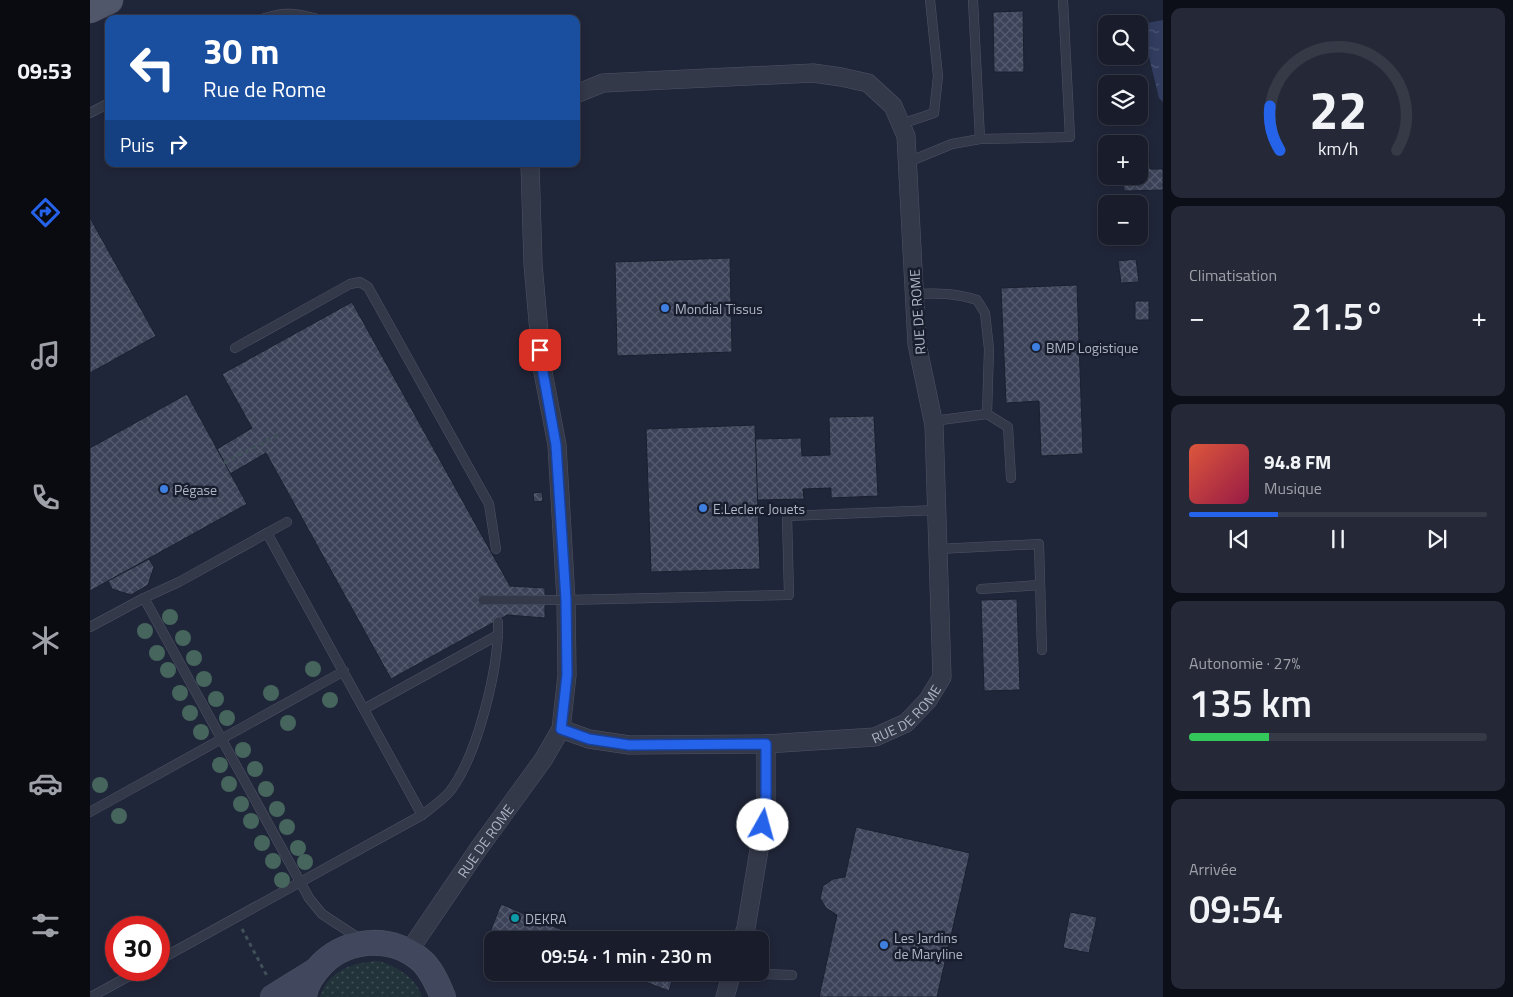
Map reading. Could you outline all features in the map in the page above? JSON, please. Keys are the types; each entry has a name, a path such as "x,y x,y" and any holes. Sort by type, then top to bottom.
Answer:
{"main road":[{"path":"90,9 109,0"}],"street":[{"name":"RUE DE ROME","path":"561,729 589,739 629,745 766,744 875,736 906,723 928,700 942,677 933,421 917,344 906,136 893,106 868,83 840,76 813,73 603,83 580,92"},
{"name":"RUE DE ROME","path":"409,951 479,848 543,760 561,729 567,675 566,600 556,445 542,367 533,264 530,167"},
{"path":"745,931 766,808 766,744"},
{"path":"274,997 315,971 329,957 346,947 365,942 388,943 409,951 424,964 436,980 443,997"},
{"path":"304,997 304,993 315,971"},
{"path":"726,997 730,981"}],"lane":[{"path":"901,124 934,113 938,76 930,0"},
{"path":"973,0 980,139"},
{"path":"908,162 952,144 980,139 1070,137 1063,0"},
{"path":"273,15 296,12 305,15"},
{"path":"90,113 105,105"},
{"path":"235,348 350,284 360,282 368,287 490,504 496,549"},
{"path":"914,294 944,293 978,300 985,313 989,350 987,414"},
{"path":"933,421 987,414 1008,427 1010,478"},
{"path":"483,600 789,595 787,516 937,510"},
{"path":"90,627 144,598 179,582 287,522"},
{"path":"266,533 422,815"},
{"path":"938,549 1039,544 1042,650"},
{"path":"981,588 1040,585"},
{"path":"144,598 310,898 322,914 365,942"},
{"path":"170,954 422,815 450,792 470,758 487,702 496,659 498,622"},
{"path":"364,709 498,634"},
{"path":"90,812 344,671"},
{"path":"769,974 792,975"},
{"path":"91,997 120,981"}],"path":[{"path":"224,463 281,433"},
{"path":"236,917 266,974 274,997"}],"shaded area":[{"path":"379,961 392,966 411,978 422,997 320,997 329,980 343,969 360,963"}],"water":[{"path":"1163,20 1163,102 1159,98 1148,53 1148,23"}],"building":[{"path":"1023,11 1024,72 994,72 993,12"},
{"path":"1148,142 1150,169 1163,169 1163,190 1124,191 1124,185 1148,185"},
{"path":"90,218 156,336 90,373"},
{"path":"730,258 732,352 617,356 615,262"},
{"path":"1136,259 1139,282 1121,283 1118,261"},
{"path":"1077,285 1083,454 1041,456 1039,401 1006,403 1001,288"},
{"path":"1135,301 1149,301 1149,320 1135,320"},
{"path":"352,302 510,586 545,588 545,618 507,615 391,679 266,453 230,474 217,449 252,428 222,374"},
{"name":"Pégase","path":"187,394 247,504 90,591 90,448"},
{"path":"874,416 878,496 831,498 831,488 803,489 804,499 757,500 755,439 801,438 802,456 830,455 829,417"},
{"path":"755,425 760,569 651,572 646,429"},
{"path":"542,492 543,501 534,502 533,493"},
{"path":"149,559 154,567 148,585 131,595 112,589 108,581"},
{"path":"1017,599 1020,690 984,691 981,600"},
{"path":"856,827 970,853 937,997 819,997 837,915 826,908 820,898 823,886 833,879 845,877"},
{"path":"501,904 564,931 491,931"},
{"path":"1070,912 1097,917 1089,953 1063,948"},
{"path":"643,981 672,981 669,991"}],"place":[{"name":"Mondial Tissus","path":"665,308"},
{"name":"BMP Logistique","path":"1036,347"},
{"name":"Pégase","path":"164,489"},
{"name":"E.Leclerc Jouets","path":"703,508"},
{"name":"DEKRA","path":"515,918"},
{"name":"Les Jardins de Maryline","path":"884,945"}],"route":[{"path":"540,350 556,445 566,600 567,675 561,729 589,739 629,745 766,744 766,808 763,825"}]}
